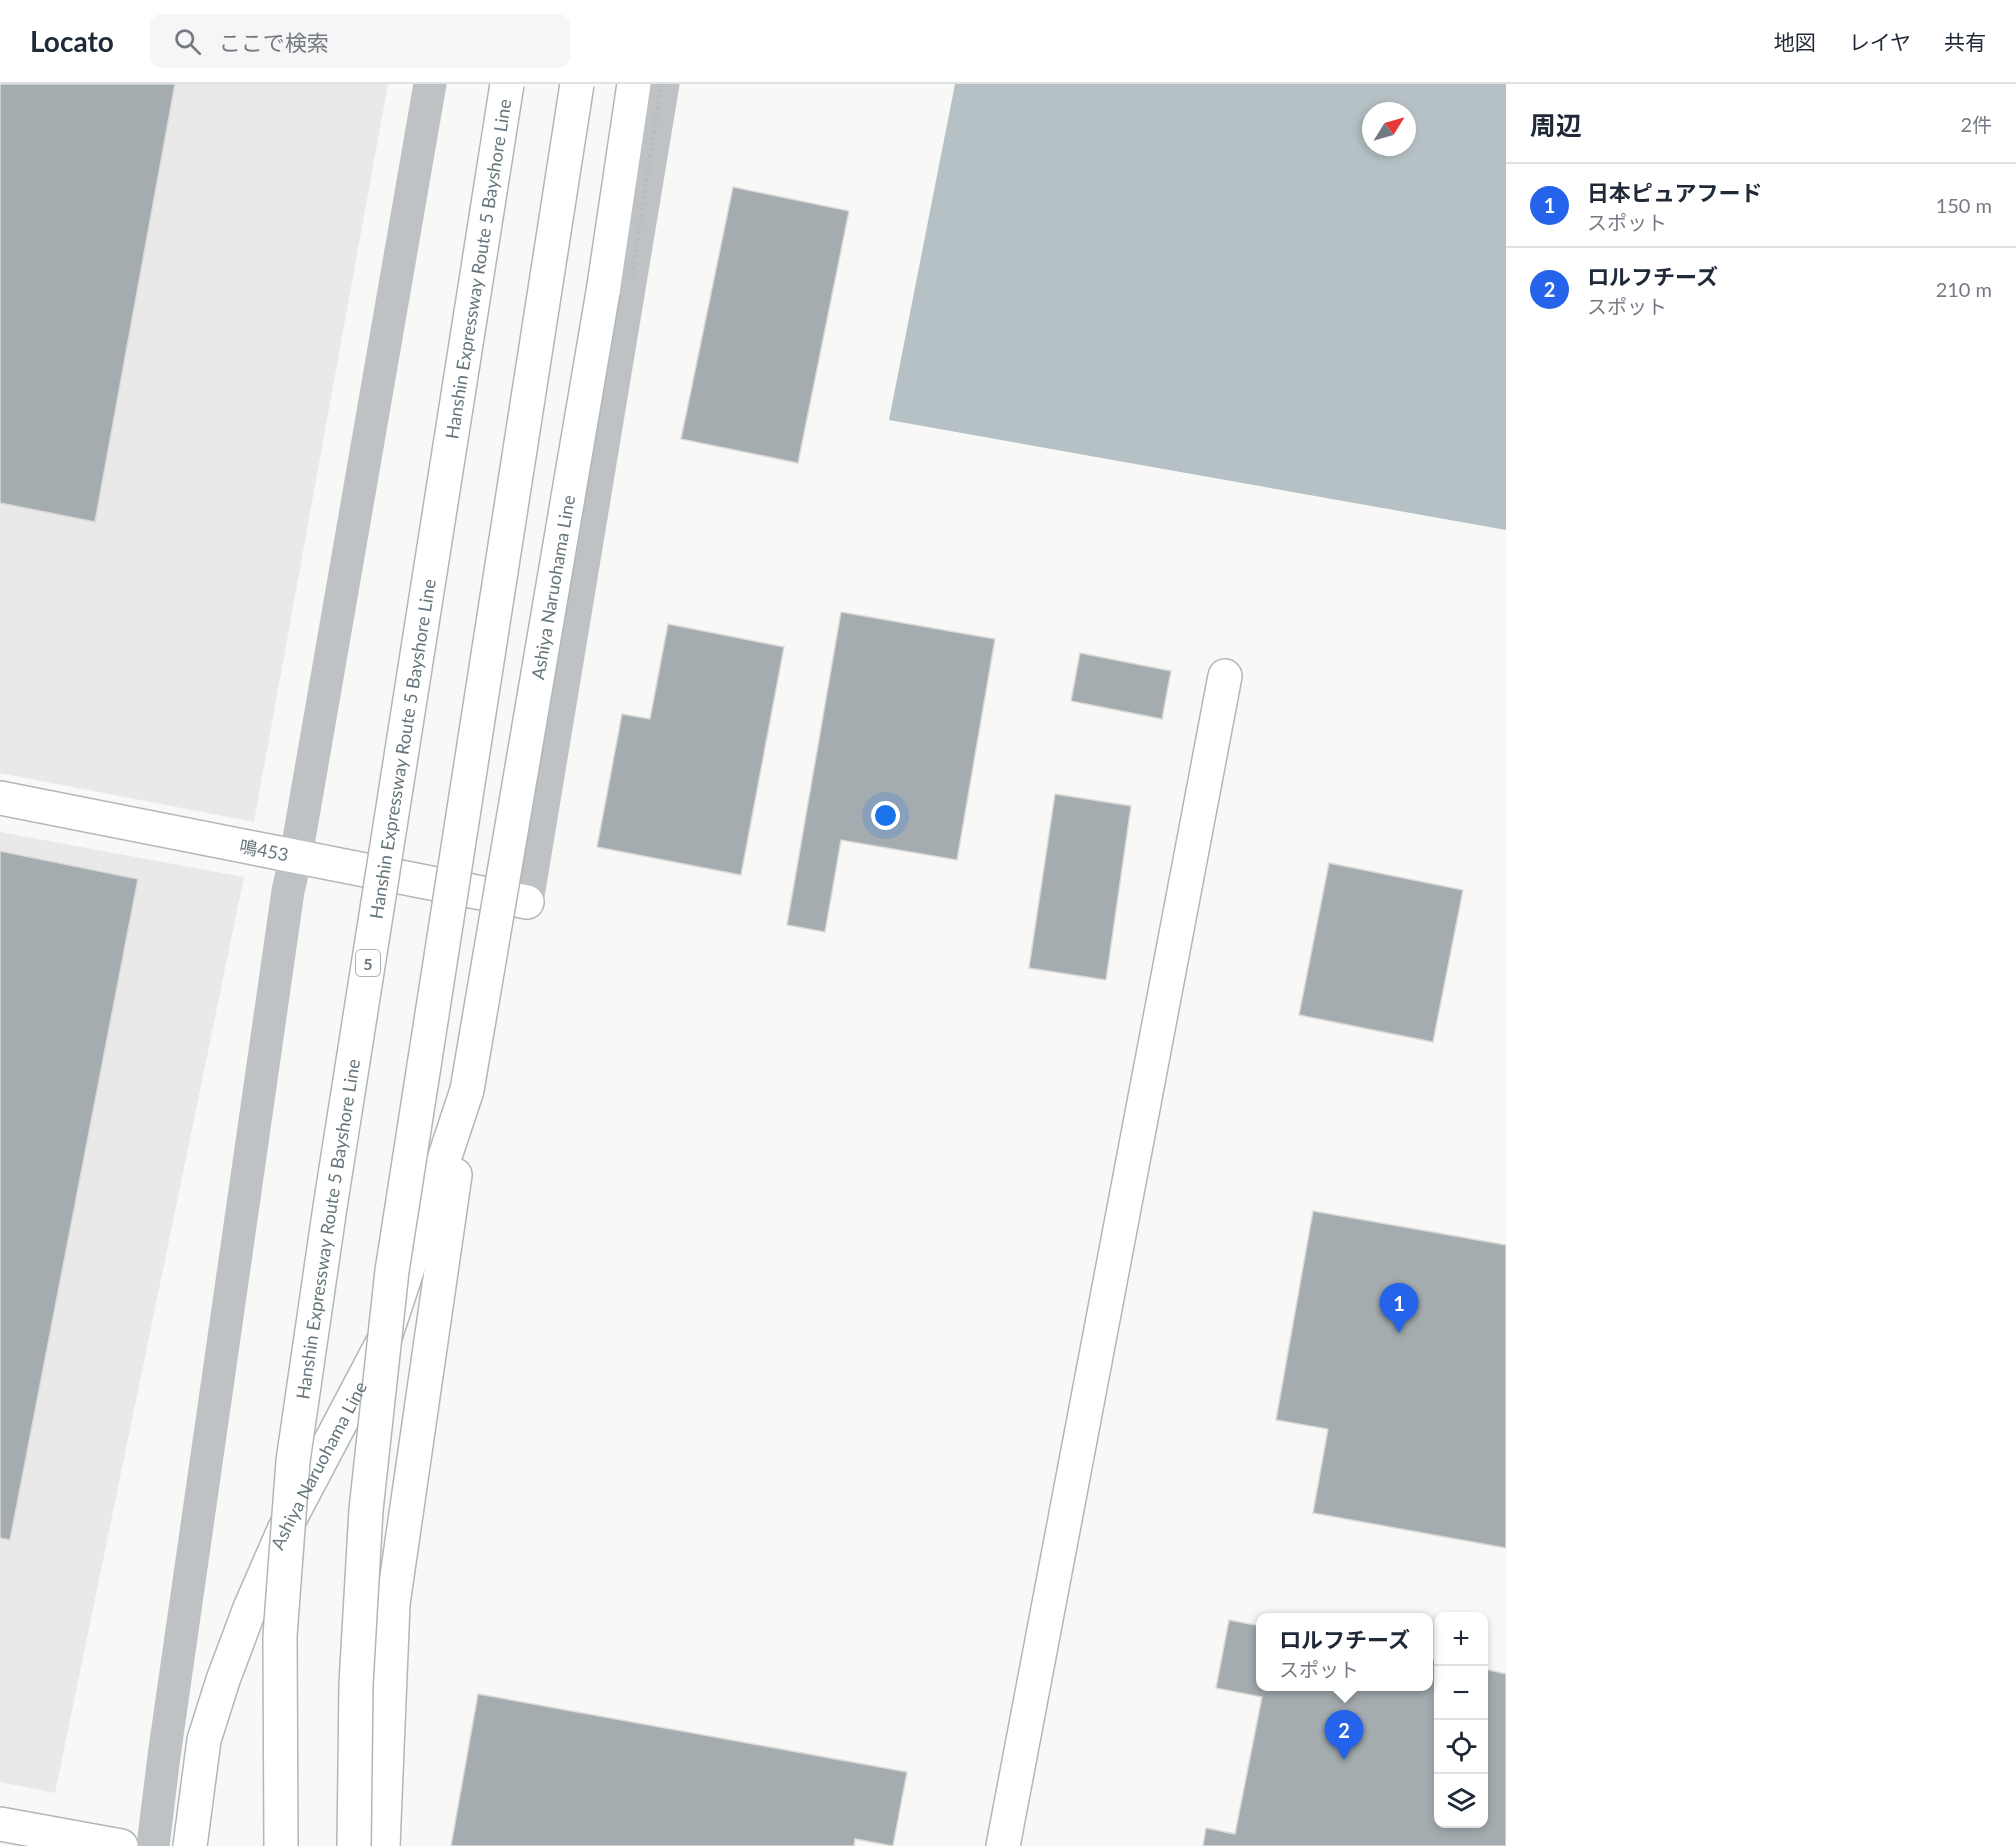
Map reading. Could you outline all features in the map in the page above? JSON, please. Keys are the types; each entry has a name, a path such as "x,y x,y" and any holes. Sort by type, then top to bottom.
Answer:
{"main road":[{"name":"Hanshin Expressway Route 5 Bayshore Line","path":"280,1846 280,1636 293,1461 331,1195 507,84"},
{"path":"354,1846 356,1684 366,1510 392,1271 577,84"},
{"name":"Ashiya Naruohama Line","path":"383,1846 393,1604 467,1090 603,292 633,84"},
{"path":"1003,1846 1224,676"},
{"name":"鳴453","path":"0,798 527,902"},
{"name":"Ashiya Naruohama Line","path":"190,1846 204,1740 227,1670 250,1608 284,1530 384,1340 467,1090"},
{"path":"0,1824 121,1846"}],"street":[{"path":"153,1846 288,891 296,856 430,84"},
{"path":"527,902 663,84"}],"shaded area":[{"path":"0,84 388,84 254,822 0,773"},
{"path":"955,84 1506,84 1506,530 889,420"},
{"path":"0,832 244,877 55,1793 0,1782"}],"building":[{"path":"0,84 175,84 95,522 0,503"},
{"path":"733,187 849,211 798,463 681,439"},
{"path":"841,612 995,639 957,860 841,840 825,932 787,925"},
{"path":"668,624 784,647 741,875 597,847 622,714 650,719"},
{"path":"1080,653 1171,671 1162,719 1071,701"},
{"path":"1055,794 1131,806 1106,980 1029,968"},
{"path":"0,851 138,879 10,1540 0,1538"},
{"path":"1329,863 1463,890 1433,1042 1299,1015"},
{"path":"1313,1211 1506,1245 1506,1548 1313,1513 1328,1429 1276,1420"},
{"path":"1229,1620 1256,1625 1256,1691 1433,1691 1434,1660 1434,1828 1488,1828 1488,1670 1506,1674 1506,1846 1203,1846 1206,1828 1235,1834 1262,1697 1216,1688"},
{"path":"478,1694 907,1772 893,1846 855,1839 854,1846 451,1846"}],"place":[{"name":"日本ピュアフード","path":"1399,1333"},
{"name":"ロルフチーズ","path":"1344,1760"}]}
